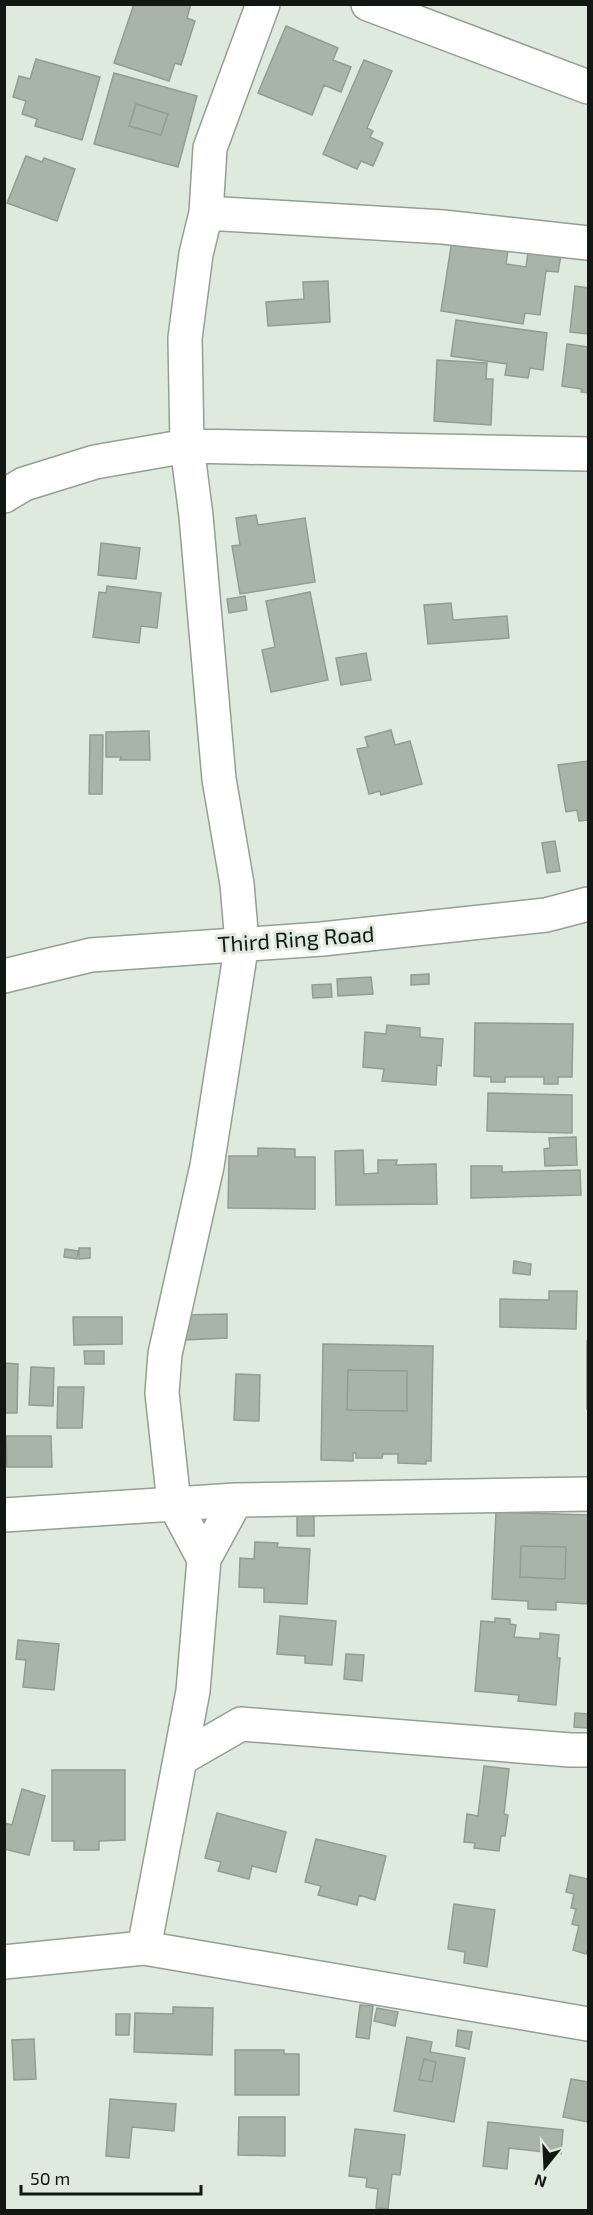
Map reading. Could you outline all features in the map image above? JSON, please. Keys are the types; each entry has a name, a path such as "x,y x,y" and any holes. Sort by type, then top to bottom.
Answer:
{"street":[{"path":"204,1559 174,1503 162,1393 165,1354 207,1166 242,943 237,884 219,779 196,516 187,446 185,338 196,254 206,213 210,148 263,4"},
{"path":"373,5 588,87"},
{"path":"206,213 443,227 588,243"},
{"path":"4,496 24,484 95,462 187,446 588,454"},
{"name":"Third Ring Road","path":"4,976 91,955 322,939 546,915 588,904"},
{"path":"4,1515 236,1500 588,1494"},
{"path":"144,1948 194,1691 204,1559 236,1500"},
{"path":"194,1691 241,1724 588,1750"},
{"path":"182,1758 241,1724"},
{"path":"4,1962 144,1948 588,2024"}],"building":[{"path":"134,4 191,4 187,18 195,21 181,65 175,63 169,81 114,63"},
{"path":"286,26 338,48 333,60 351,67 341,92 324,85 312,115 258,93"},
{"path":"36,59 100,77 82,140 35,126 37,119 22,114 26,101 13,97 19,76 30,79"},
{"path":"364,60 392,71 367,128 373,131 370,137 383,143 373,166 361,161 357,169 323,154"},
{"path":"114,73 197,96 178,167 94,144","holes":["136,104 168,114 161,135 129,126"]},
{"path":"136,104 168,114 161,135 129,126"},
{"path":"26,156 42,162 44,158 75,169 57,221 7,203"},
{"path":"452,240 508,249 506,264 526,267 529,245 562,250 558,272 546,271 540,315 525,313 523,324 441,311"},
{"path":"328,281 330,322 268,326 266,302 304,299 303,282"},
{"path":"575,286 588,288 588,334 570,332"},
{"path":"456,320 547,333 543,370 530,368 528,378 505,375 507,364 451,356"},
{"path":"567,344 588,347 588,393 581,392 582,389 562,386"},
{"path":"437,360 487,363 486,379 493,379 491,425 434,421"},
{"path":"256,515 258,525 305,518 315,582 240,594 232,546 240,545 236,518"},
{"path":"101,543 140,548 136,579 98,575"},
{"path":"107,586 161,593 157,628 141,626 139,643 93,637 99,592 106,593"},
{"path":"310,592 328,680 271,692 262,650 275,647 266,601"},
{"path":"245,596 247,610 229,613 227,599"},
{"path":"451,603 453,620 507,616 509,638 428,644 424,605"},
{"path":"366,653 371,680 341,685 336,658"},
{"path":"391,730 395,745 410,741 422,784 381,795 380,791 369,794 357,749 368,747 365,737"},
{"path":"149,731 150,760 120,760 121,757 106,757 106,732"},
{"path":"90,735 103,735 102,794 89,794"},
{"path":"588,761 588,820 579,821 577,810 566,812 558,765"},
{"path":"555,841 560,871 547,873 542,843"},
{"path":"429,974 429,984 411,985 411,975"},
{"path":"371,977 373,994 338,996 337,979"},
{"path":"331,984 332,997 313,998 312,985"},
{"path":"475,1023 573,1024 572,1077 558,1077 558,1084 544,1084 544,1077 505,1077 505,1082 491,1082 491,1077 474,1076"},
{"path":"387,1025 420,1028 420,1037 443,1039 441,1066 437,1065 436,1085 382,1081 384,1069 363,1067 365,1032 386,1034"},
{"path":"488,1093 572,1095 572,1133 487,1131"},
{"path":"576,1137 577,1165 545,1166 544,1149 550,1148 549,1138"},
{"path":"258,1148 295,1149 295,1157 315,1157 315,1209 228,1208 229,1156 258,1156"},
{"path":"363,1150 364,1174 378,1173 378,1160 397,1160 396,1165 436,1164 437,1204 336,1205 335,1151"},
{"path":"471,1166 502,1166 502,1172 580,1170 581,1195 471,1198"},
{"path":"79,1248 90,1248 90,1258 79,1259"},
{"path":"65,1249 78,1251 77,1259 64,1257"},
{"path":"514,1261 531,1264 530,1275 513,1273"},
{"path":"549,1291 577,1291 576,1329 500,1327 500,1299 549,1300"},
{"path":"227,1314 227,1338 185,1340 184,1315"},
{"path":"73,1317 122,1317 122,1344 74,1345"},
{"path":"588,1341 588,1409 587,1409"},
{"path":"323,1344 433,1346 431,1461 426,1461 426,1464 398,1463 398,1454 383,1454 382,1458 356,1458 356,1453 353,1453 353,1461 321,1460","holes":["348,1370 407,1371 407,1411 347,1410"]},
{"path":"84,1351 104,1351 104,1364 85,1364"},
{"path":"4,1363 18,1364 17,1413 4,1413"},
{"path":"31,1367 54,1368 53,1406 29,1405"},
{"path":"348,1370 407,1371 407,1411 347,1410"},
{"path":"236,1374 260,1375 259,1421 234,1420"},
{"path":"58,1387 84,1387 82,1428 57,1428"},
{"path":"6,1436 51,1436 52,1467 7,1467"},
{"path":"297,1511 314,1511 314,1536 297,1536"},
{"path":"496,1512 588,1515 588,1604 556,1602 556,1610 528,1609 528,1601 492,1599","holes":["521,1546 566,1547 565,1579 520,1577"]},
{"path":"255,1542 278,1543 277,1547 310,1549 307,1604 264,1602 264,1588 239,1587 240,1558 254,1559"},
{"path":"521,1546 566,1547 565,1579 520,1577"},
{"path":"280,1616 336,1621 332,1665 305,1663 305,1656 277,1654"},
{"path":"495,1618 510,1619 510,1624 516,1625 514,1637 540,1639 540,1633 559,1635 557,1658 560,1658 556,1705 518,1701 519,1695 475,1691 481,1621 495,1622"},
{"path":"18,1640 59,1644 54,1690 23,1687 26,1660 16,1659"},
{"path":"346,1654 364,1655 362,1681 344,1679"},
{"path":"575,1713 588,1714 587,1728 574,1727"},
{"path":"484,1766 509,1769 504,1814 508,1815 505,1836 501,1836 499,1851 474,1848 475,1843 464,1842 467,1814 478,1816"},
{"path":"52,1770 125,1770 125,1840 99,1841 99,1850 74,1850 74,1841 52,1841"},
{"path":"22,1789 45,1796 29,1855 4,1849 4,1823 12,1825"},
{"path":"217,1813 286,1832 276,1872 252,1866 249,1879 218,1871 221,1862 205,1858"},
{"path":"316,1839 386,1856 375,1900 359,1895 357,1905 318,1895 321,1886 305,1882"},
{"path":"570,1875 588,1879 588,1949 586,1954 573,1950 579,1926 572,1924 576,1909 571,1908 574,1894 566,1892"},
{"path":"454,1904 495,1910 487,1967 464,1963 465,1952 448,1949"},
{"path":"360,2005 373,2006 369,2039 356,2037"},
{"path":"173,2007 213,2008 212,2055 134,2052 135,2013 173,2014"},
{"path":"377,2008 398,2012 395,2026 374,2021"},
{"path":"116,2014 130,2014 129,2035 116,2035"},
{"path":"458,2030 472,2032 469,2049 456,2046"},
{"path":"407,2037 432,2042 430,2052 465,2058 454,2122 394,2111","holes":["424,2059 436,2062 432,2082 419,2080"]},
{"path":"34,2039 36,2079 14,2080 12,2040"},
{"path":"235,2050 284,2050 284,2054 299,2054 299,2095 235,2095"},
{"path":"424,2059 436,2062 432,2082 419,2080"},
{"path":"571,2079 588,2082 588,2122 563,2117"},
{"path":"110,2099 176,2104 174,2131 132,2127 129,2158 106,2156"},
{"path":"239,2117 285,2117 285,2156 238,2155"},
{"path":"488,2122 563,2130 561,2154 509,2148 507,2169 483,2166"},
{"path":"355,2129 405,2135 400,2175 392,2174 388,2209 376,2208 378,2189 366,2187 367,2178 349,2176"}]}
